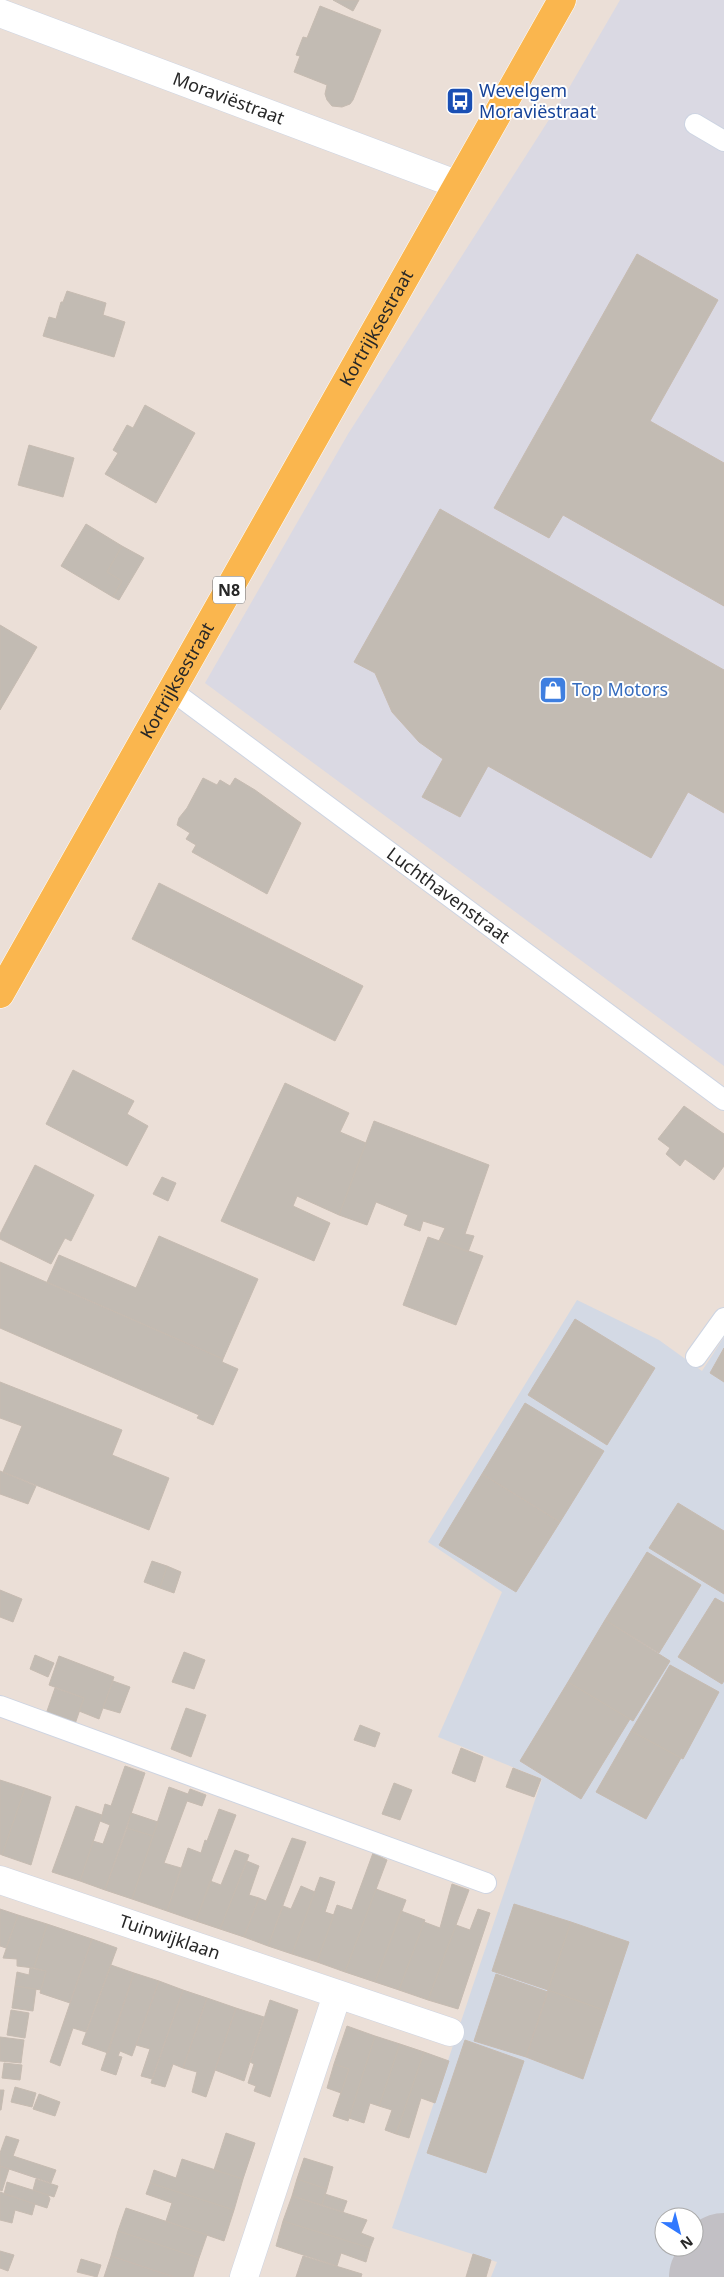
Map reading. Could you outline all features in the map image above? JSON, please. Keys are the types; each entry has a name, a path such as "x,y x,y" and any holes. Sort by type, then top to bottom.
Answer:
{"main road":[{"name":"N8","path":"456,184 562,0"},
{"name":"Kortrijksestraat","path":"0,994 456,184"}],"street":[{"name":"Moraviëstraat","path":"0,13 456,184"},
{"name":"Tuinwijklaan","path":"0,1880 450,2032"},
{"path":"244,2277 338,1995"}],"lane":[{"path":"694,124 724,141"},
{"name":"Luchthavenstraat","path":"171,690 724,1100"},
{"path":"696,1356 724,1318"},
{"path":"0,1706 486,1883"}],"shaded area":[{"path":"620,0 724,0 724,1066 205,683 348,434 566,93"},
{"path":"577,1300 659,1340 702,1371 724,1337 724,2277 491,2277 497,2262 392,2228 542,1779 438,1737 502,1592 428,1542"}],"building":[{"path":"333,0 359,0 353,11"},
{"path":"320,6 381,30 353,100 350,104 342,107 332,106 327,100 325,94 327,85 294,72 300,56 296,55 303,37 307,38"},
{"path":"637,254 718,300 650,421 724,463 724,606 563,515 549,538 494,508"},
{"path":"67,291 106,303 103,315 125,322 114,357 43,336 49,317 56,319 61,302 63,302"},
{"path":"145,405 195,433 156,503 105,474 118,453 113,450 127,425 133,428"},
{"path":"29,445 74,458 63,497 18,485"},
{"name":"Top Motors","path":"440,509 724,670 724,813 688,792 651,858 488,766 460,817 422,797 443,759 419,742 392,712 375,673 354,662"},
{"path":"86,524 122,546 107,572 122,581 113,597 61,566"},
{"path":"122,546 144,558 119,600 113,597 122,581 107,572"},
{"path":"0,625 37,647 0,710"},
{"path":"203,778 217,785 220,780 230,786 235,778 301,823 267,894 192,852 196,845 186,839 190,833 177,825 179,818 187,808"},
{"path":"159,883 363,986 335,1041 132,939"},
{"path":"73,1070 134,1101 127,1114 148,1126 127,1166 46,1124"},
{"path":"285,1083 349,1113 340,1132 366,1143 339,1215 297,1196 293,1206 330,1223 314,1261 221,1221"},
{"path":"684,1106 724,1134 724,1166 714,1180 685,1159 680,1166 666,1154 670,1148 658,1139"},
{"path":"374,1121 489,1165 465,1234 474,1236 468,1252 439,1241 445,1228 423,1221 420,1231 404,1225 408,1215 376,1202 367,1225 339,1215"},
{"path":"35,1165 94,1195 71,1241 65,1238 51,1264 0,1239 0,1234"},
{"path":"162,1177 176,1183 168,1201 153,1194"},
{"path":"159,1236 258,1279 223,1359 47,1282 59,1255 136,1288"},
{"path":"428,1237 483,1256 456,1325 403,1305"},
{"path":"0,1262 223,1359 222,1362 238,1369 213,1425 197,1418 199,1415 0,1328"},
{"path":"575,1319 655,1368 607,1445 528,1395"},
{"path":"724,1348 724,1382 710,1373"},
{"path":"0,1382 122,1430 112,1455 169,1478 149,1530 3,1472 22,1426 0,1418"},
{"path":"525,1403 604,1451 560,1522 482,1474"},
{"path":"0,1471 36,1486 28,1504 0,1494"},
{"path":"482,1474 560,1522 516,1592 439,1545"},
{"path":"678,1503 724,1531 724,1594 649,1548"},
{"path":"647,1552 701,1585 659,1653 605,1620"},
{"path":"152,1561 167,1566 160,1588 144,1582"},
{"path":"167,1566 181,1572 174,1593 160,1588"},
{"path":"0,1590 22,1599 13,1622 0,1617"},
{"path":"715,1598 724,1603 724,1681 722,1684 678,1657"},
{"path":"605,1620 670,1661 633,1721 568,1682"},
{"path":"184,1652 205,1660 194,1689 172,1682"},
{"path":"35,1655 54,1663 48,1677 30,1669"},
{"path":"59,1656 114,1677 99,1719 79,1711 84,1698 49,1685"},
{"path":"670,1665 719,1692 683,1759 631,1731"},
{"path":"113,1681 130,1687 120,1713 103,1708"},
{"path":"568,1682 630,1719 581,1799 520,1761"},
{"path":"55,1688 84,1698 75,1724 46,1714"},
{"path":"186,1708 206,1715 191,1757 171,1749"},
{"path":"360,1725 380,1733 375,1747 354,1740"},
{"path":"631,1731 681,1758 646,1819 596,1792"},
{"path":"461,1748 483,1757 475,1782 452,1773"},
{"path":"125,1766 145,1773 105,1890 80,1881 93,1841 103,1844 110,1825 100,1821 105,1804 111,1806"},
{"path":"513,1768 541,1779 534,1797 506,1787"},
{"path":"0,1780 25,1788 2,1855 0,1854"},
{"path":"394,1783 412,1790 400,1820 382,1814"},
{"path":"169,1787 188,1794 190,1789 206,1795 202,1806 187,1801 164,1863 181,1868 167,1911 132,1899"},
{"path":"25,1788 51,1797 31,1865 2,1855"},
{"path":"76,1806 102,1815 80,1881 52,1872"},
{"path":"219,1809 236,1815 196,1921 167,1911 188,1848 201,1853"},
{"path":"131,1813 158,1822 153,1836 127,1828"},
{"path":"127,1828 153,1836 132,1899 105,1890"},
{"path":"292,1838 306,1842 268,1946 244,1937 259,1898 266,1901"},
{"path":"235,1850 249,1855 220,1929 196,1921 210,1881 221,1885"},
{"path":"373,1853 387,1860 345,1972 317,1962 337,1905 352,1910"},
{"path":"247,1861 259,1866 249,1895 259,1898 244,1937 220,1929"},
{"path":"320,1877 335,1882 325,1912 334,1915 317,1962 292,1954"},
{"path":"452,1884 469,1890 428,2000 399,1990 424,1922 440,1928"},
{"path":"301,1886 315,1892 292,1954 268,1946 283,1906 291,1909"},
{"path":"376,1889 406,1900 375,1982 345,1972"},
{"path":"514,1904 571,1922 548,1990 492,1971"},
{"path":"0,1909 18,1915 6,1948 0,1946"},
{"path":"478,1909 490,1913 458,2009 428,2000 456,1925 470,1930"},
{"path":"401,1911 425,1920 399,1990 375,1982"},
{"path":"18,1915 47,1924 34,1968 17,1966 17,1959 3,1958"},
{"path":"571,1922 629,1942 606,2011 548,1990"},
{"path":"47,1924 92,1939 70,2003 40,1993 46,1971 34,1968"},
{"path":"92,1939 117,1948 86,2032 73,2028 60,2066 50,2062"},
{"path":"111,1965 134,1973 108,2053 82,2044"},
{"path":"30,1968 46,1971 41,1990 15,1986 17,1972 29,1975"},
{"path":"134,1973 159,1981 132,2056 120,2051 118,2056 122,2057 116,2075 101,2070"},
{"path":"496,1974 548,1992 526,2057 474,2041"},
{"path":"159,1981 183,1990 152,2079 141,2076 150,2049 136,2045"},
{"path":"15,1986 36,1989 33,2011 12,2008"},
{"path":"183,1990 207,1998 183,2068 173,2064 165,2087 151,2083"},
{"path":"548,1990 606,2011 583,2079 526,2057"},
{"path":"207,1998 236,2008 206,2097 192,2092 197,2072 183,2068"},
{"path":"270,2000 298,2010 270,2097 254,2091 256,2086 248,2083 254,2064 250,2062"},
{"path":"236,2008 264,2017 244,2081 215,2070"},
{"path":"11,2010 29,2013 25,2038 7,2035"},
{"path":"347,2026 375,2036 348,2121 333,2116 349,2069 334,2064"},
{"path":"375,2036 400,2044 379,2106 370,2103 364,2123 349,2118"},
{"path":"0,2037 24,2040 21,2063 0,2061"},
{"path":"465,2040 524,2061 486,2173 427,2153"},
{"path":"400,2044 424,2052 396,2134 385,2130 392,2110 379,2106"},
{"path":"424,2052 449,2061 435,2103 421,2098 409,2138 396,2134"},
{"path":"4,2063 22,2065 20,2080 2,2078"},
{"path":"334,2064 349,2069 341,2093 327,2088"},
{"path":"15,2087 36,2093 32,2107 11,2102"},
{"path":"0,2090 4,2090 1,2110 0,2110"},
{"path":"39,2094 60,2102 55,2116 33,2109"},
{"path":"226,2133 255,2143 243,2179 214,2170"},
{"path":"6,2136 19,2140 13,2156 56,2170 51,2183 0,2166 0,2153"},
{"path":"304,2158 333,2167 327,2189 297,2179"},
{"path":"182,2159 243,2179 234,2210 150,2183 154,2170 176,2178"},
{"path":"0,2166 9,2169 2,2191 0,2190"},
{"path":"36,2179 58,2186 54,2197 33,2190"},
{"path":"297,2179 327,2189 322,2205 292,2196"},
{"path":"7,2182 48,2195 50,2199 47,2208 4,2194"},
{"path":"150,2183 234,2210 224,2241 166,2221 172,2203 146,2194"},
{"path":"0,2192 35,2204 32,2215 15,2210 12,2223 0,2220"},
{"path":"325,2194 347,2201 343,2212 322,2205"},
{"path":"292,2196 367,2220 361,2233 374,2238 370,2248 283,2221"},
{"path":"126,2208 207,2235 199,2258 118,2231"},
{"path":"283,2221 370,2248 366,2262 341,2253 337,2266 276,2246"},
{"path":"118,2231 199,2258 193,2277 174,2277 111,2256"},
{"path":"0,2251 14,2255 8,2271 0,2268"},
{"path":"473,2254 491,2260 486,2277 466,2277"},
{"path":"111,2256 174,2277 104,2277"},
{"path":"303,2256 362,2274 361,2277 296,2277"},
{"path":"81,2259 101,2265 97,2277 77,2272"}],"taxiway":[{"path":"715,2277 724,2259"}],"place":[{"name":"Wevelgem Moraviëstraat","path":"460,101"},
{"name":"Top Motors","path":"553,690"}]}
